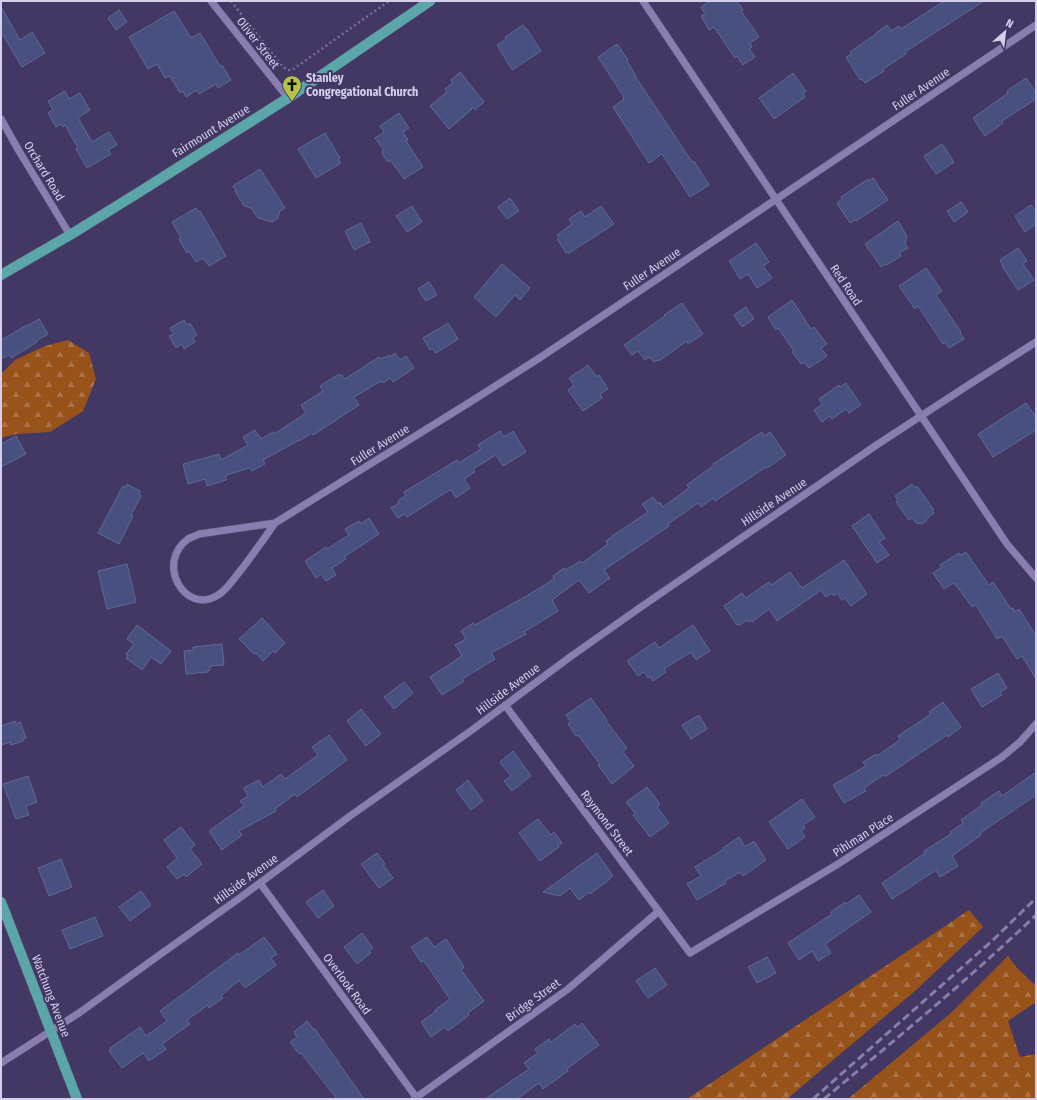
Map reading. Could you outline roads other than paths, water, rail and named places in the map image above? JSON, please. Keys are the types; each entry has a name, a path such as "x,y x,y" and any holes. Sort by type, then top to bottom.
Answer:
{"main road":[{"name":"Fairmount Avenue","path":"1,275 70,235 288,98 430,1"},
{"name":"Watchung Avenue","path":"1,902 77,1099"}],"street":[{"name":"Oliver Street","path":"210,1 288,98"},
{"name":"Red Road","path":"643,1 1007,544 1036,578"},
{"name":"Fuller Avenue","path":"275,523 199,534 189,538 175,555 173,566 174,577 179,587 187,595 197,599 208,600 219,595 242,570 275,523 541,357 1036,25"},
{"name":"Orchard Road","path":"1,119 70,235"},
{"name":"Hillside Avenue","path":"1,1063 79,1013 638,609 921,416 1036,342"},
{"name":"Raymond Street","path":"505,705 690,953 692,952"},
{"name":"Pihlman Place","path":"692,952 838,864 1002,757 1020,742 1036,724"},
{"name":"Overlook Road","path":"260,883 415,1098"},
{"name":"Bridge Street","path":"415,1098 568,989 659,911"}],"railway":[{"path":"813,1099 993,940 1036,898"},
{"path":"824,1099 905,1032 1036,915"}],"place":[{"name":"Stanley Congregational Church","path":"292,102"}]}
